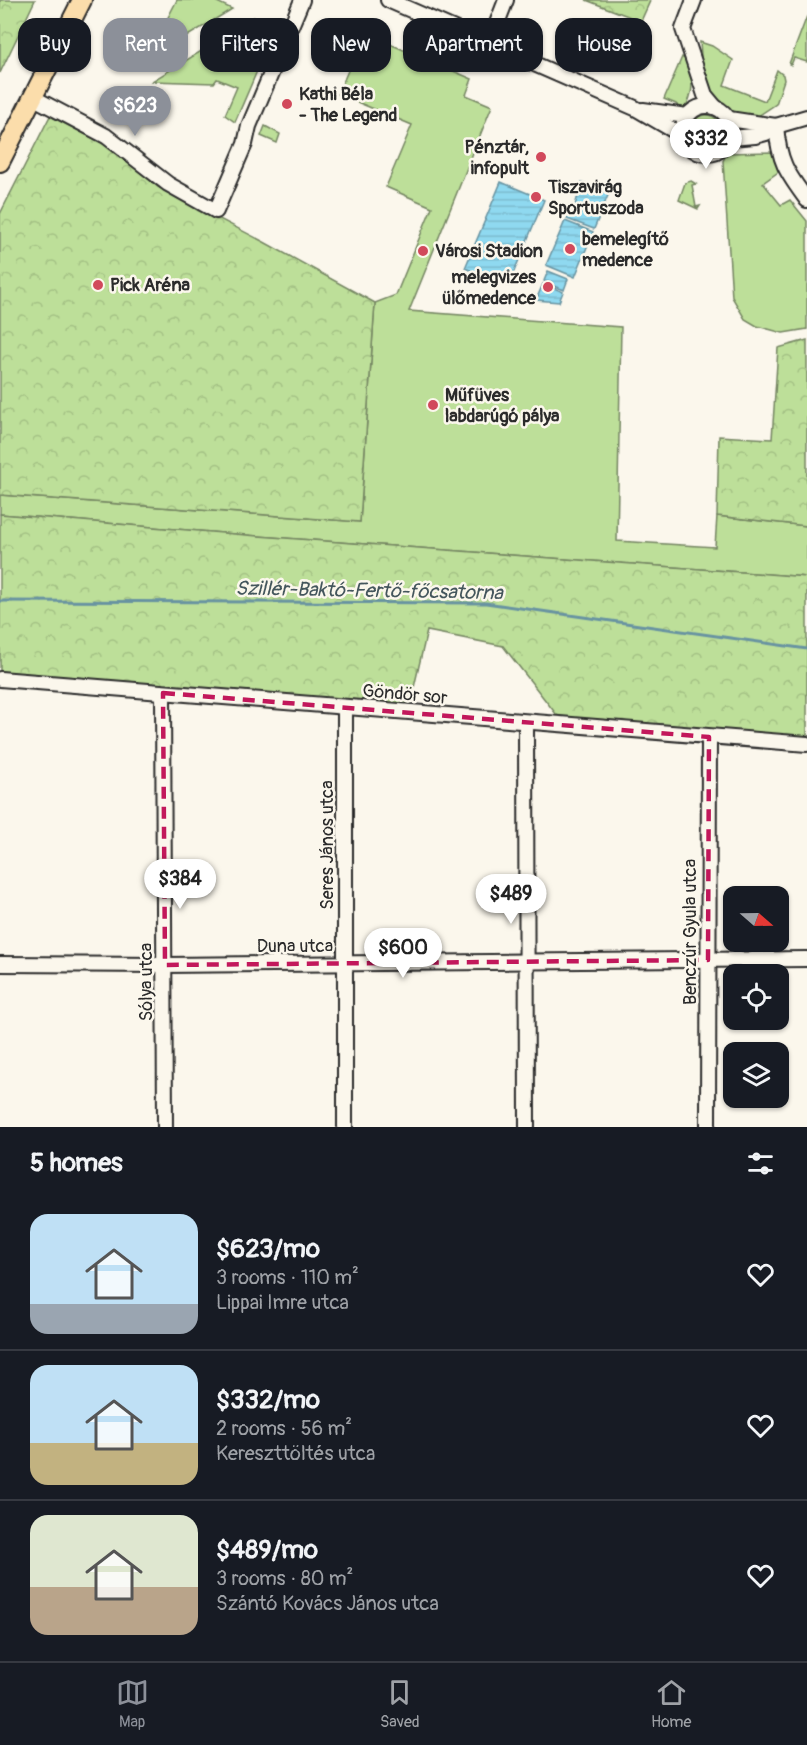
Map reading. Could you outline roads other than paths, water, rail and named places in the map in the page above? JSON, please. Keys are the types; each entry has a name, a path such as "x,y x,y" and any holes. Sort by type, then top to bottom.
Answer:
{"main road":[{"path":"0,162 82,0"}],"street":[{"path":"33,98 111,140 168,184 216,212 302,0"},
{"path":"388,0 429,18"},
{"path":"499,18 506,0"},
{"path":"694,0 683,29 705,95 715,107"},
{"path":"543,68 635,108 683,136 692,149 707,154 718,152 730,138 729,119 715,107 702,106 689,114 635,108"},
{"path":"683,136 696,70"},
{"path":"730,138 755,136 766,133 776,126 807,117"},
{"path":"729,119 776,126"},
{"path":"776,126 779,154 788,175 807,200"},
{"name":"Göndör sor","path":"0,679 807,744"},
{"name":"Sólya utca","path":"163,693 165,1127"},
{"name":"Seres János utca","path":"345,707 345,1127"},
{"path":"526,722 527,1127"},
{"name":"Benczúr Gyula utca","path":"708,1127 709,737"},
{"name":"Duna utca","path":"0,964 345,964 807,959"}],"water":[{"path":"501,182 544,200 508,286 465,268"},
{"path":"582,182 609,193 594,229 567,219 571,209 574,209"},
{"name":"bemelegítő medence","path":"565,221 593,232 575,277 546,265"},
{"name":"melegvizes ülőmedence","path":"548,271 568,279 564,290 554,286 563,292 559,302 536,300 543,284 548,283 544,281"}],"waterway":[{"name":"Szillér-Baktó-Fertő-főcsatorna","path":"0,601 486,603 807,649"}],"place":[{"name":"Kathi Béla - The Legend","path":"287,104"},
{"name":"Pénztár, infopult","path":"541,157"},
{"name":"Tiszavirág Sportuszoda","path":"536,197"},
{"name":"bemelegítő medence","path":"570,249"},
{"name":"Városi Stadion","path":"423,251"},
{"name":"Pick Aréna","path":"98,285"},
{"name":"melegvizes ülőmedence","path":"548,287"},
{"name":"Műfüves labdarúgó pálya","path":"433,405"}]}
